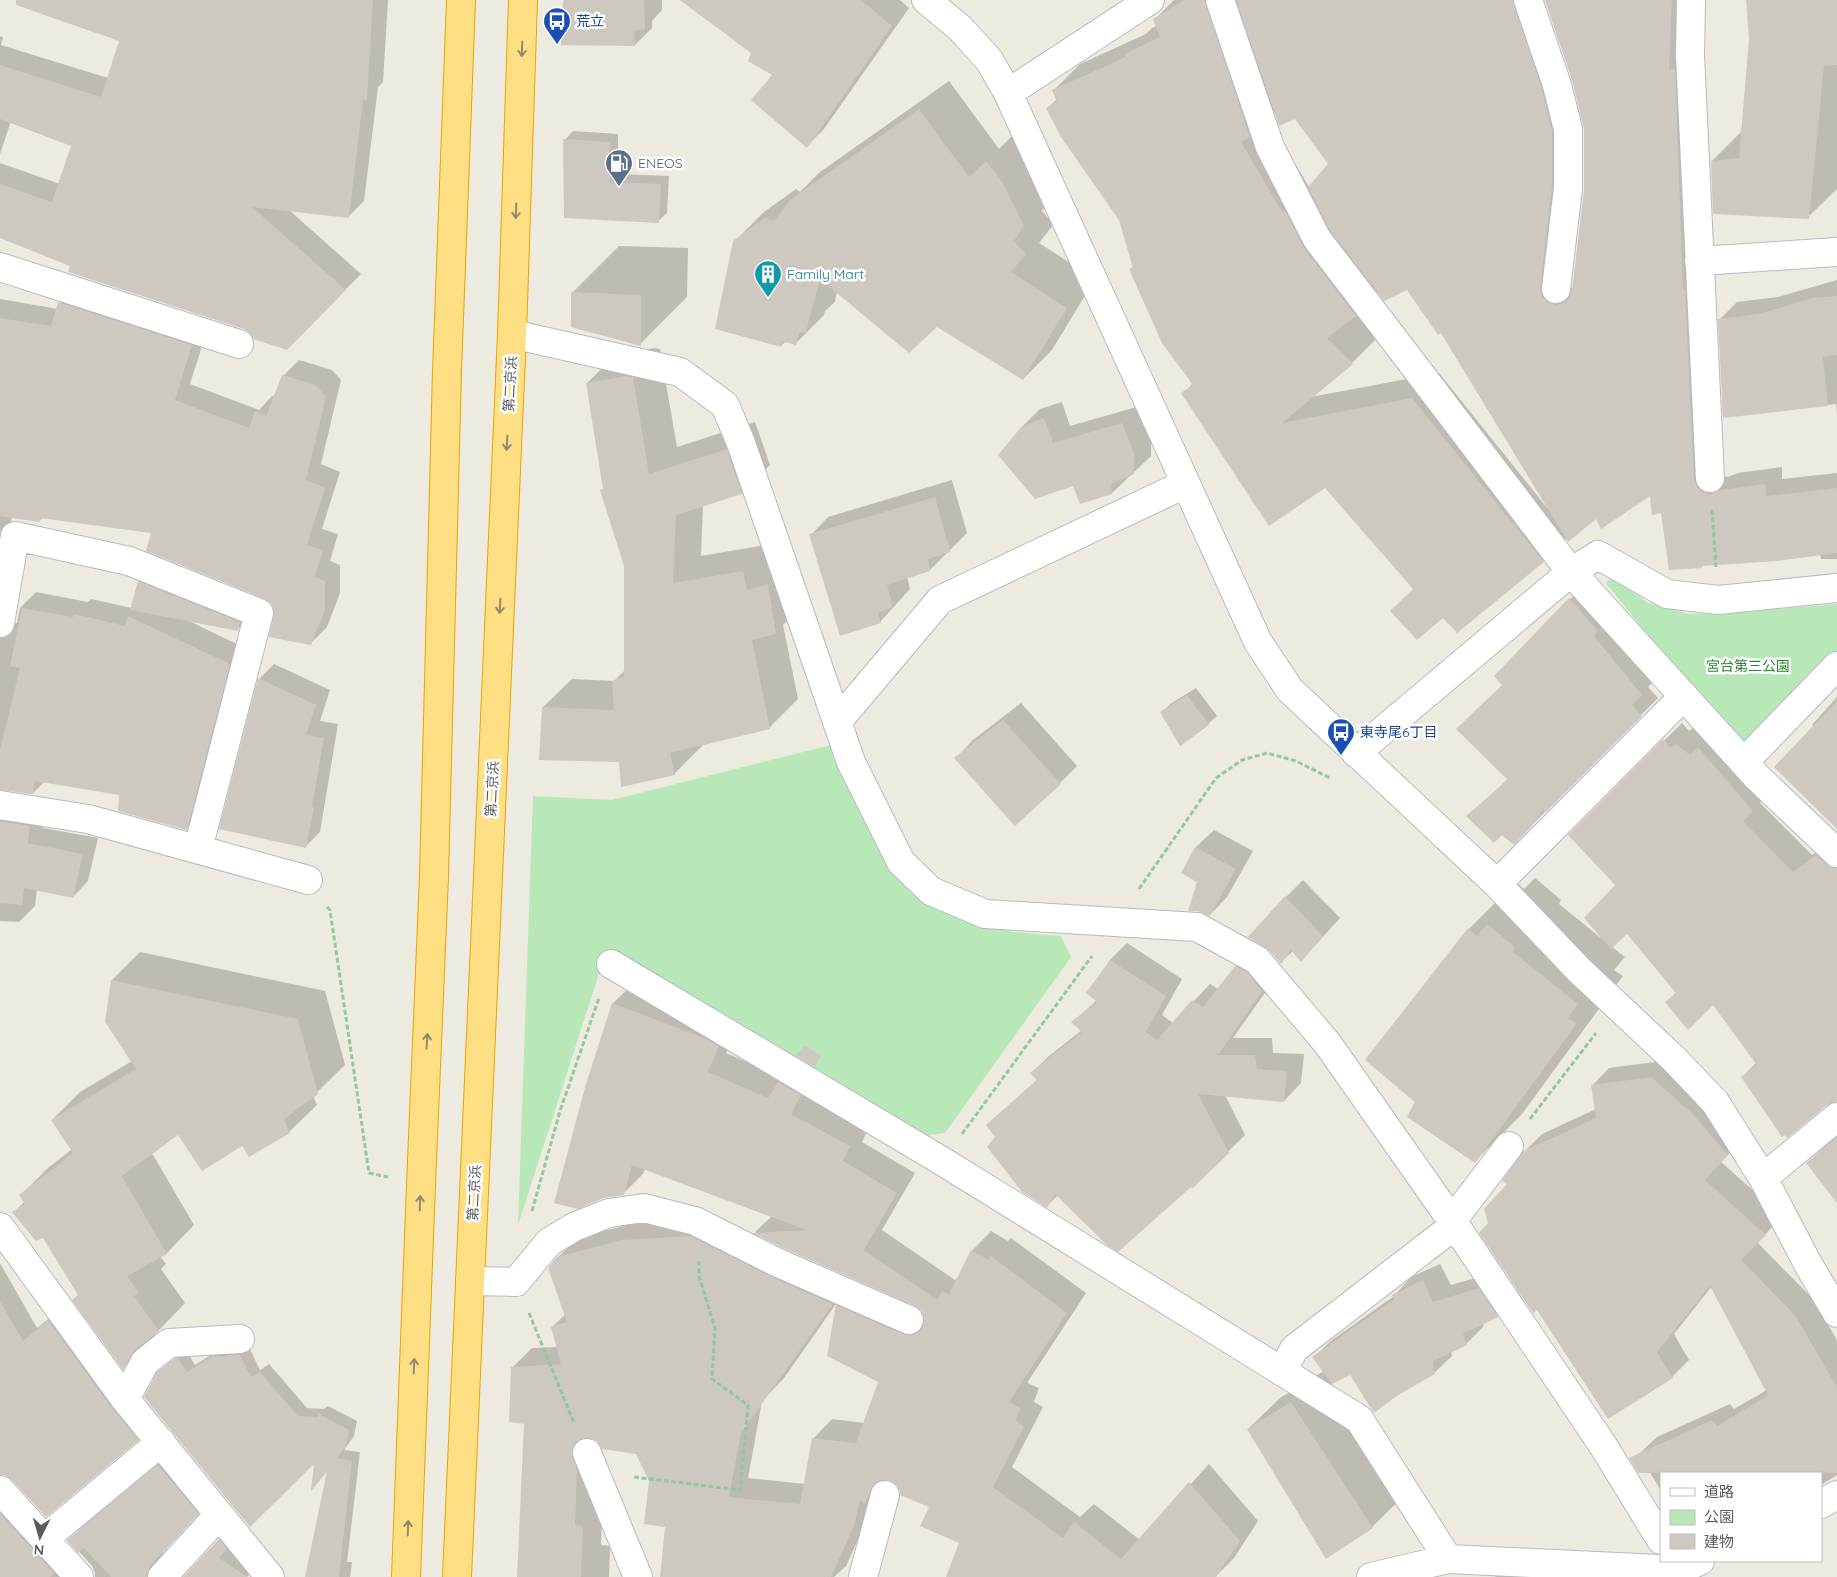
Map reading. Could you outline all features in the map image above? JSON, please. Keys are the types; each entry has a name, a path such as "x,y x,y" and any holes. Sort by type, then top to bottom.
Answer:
{"highway":[{"path":"406,1577 420,1185 434,876 447,371 461,0"},
{"name":"第二京浜","path":"457,1577 512,334 523,0"}],"street":[{"path":"926,0 960,28 988,60 1008,94 1258,642 1290,690 1497,884 1579,970 1674,1059 1715,1102 1763,1178 1808,1264 1837,1313"},
{"path":"1008,94 1150,0"},
{"path":"1220,0 1270,146 1317,239 1571,572 1757,777 1837,853"},
{"path":"1528,0 1557,85 1568,129 1568,188 1556,290"},
{"path":"1691,0 1690,56 1698,261 1710,478"},
{"path":"1698,261 1837,252"},
{"path":"0,267 239,344"},
{"path":"512,334 680,372 725,405 741,443 851,762 901,862 931,891 985,914 1198,927 1257,960 1326,1043 1453,1223 1604,1447 1660,1538"},
{"path":"838,722 940,600 1185,484"},
{"path":"0,623 15,536 129,561 258,613 198,849"},
{"path":"1356,753 1571,572 1598,555 1667,594 1718,600 1837,588"},
{"path":"1744,762 1837,666"},
{"path":"1497,884 1684,696"},
{"path":"0,804 88,819 308,880"},
{"path":"611,964 942,1161 1360,1419 1448,1560"},
{"path":"1763,1178 1837,1117"},
{"path":"1282,1372 1294,1349 1453,1223 1509,1146"},
{"path":"470,1281 516,1282 549,1242 574,1227 609,1213 644,1208 695,1221 776,1262 909,1320"},
{"path":"0,1227 126,1399 270,1577"},
{"path":"126,1399 145,1362 169,1343 240,1338"},
{"path":"44,1539 161,1442"},
{"path":"591,1463 638,1577"},
{"path":"0,1490 79,1577"},
{"path":"863,1577 885,1495"},
{"path":"1822,1503 1837,1495"},
{"path":"162,1577 219,1515"},
{"path":"1371,1577 1448,1560 1683,1567"}],"path":[{"path":"1710,478 1718,600"},
{"path":"308,880 330,910 369,1173"},
{"path":"530,1216 560,1111 611,964"},
{"path":"1509,1146 1600,1029"},
{"path":"528,1312 591,1463 740,1490 748,1405 712,1379 715,1328 699,1276"}],"green space":[{"name":"宮台第三公園","path":"1612,576 1648,603 1688,614 1728,613 1837,604 1837,657 1747,745 1682,677 1606,583"},
{"path":"831,745 874,841 901,879 975,922 1013,932 1061,936 1071,957 945,1133 923,1136 607,949 518,1225 533,796 612,800"}],"building":[{"path":"16,0 373,0 367,100 363,100 349,218 252,207 346,290 287,350 253,339 250,333 244,329 68,272 70,266 0,238 0,184 52,202 71,146 0,119 0,65 101,97 119,41 16,5"},
{"path":"563,0 644,0 645,29 634,31 635,46 561,45"},
{"path":"680,0 861,0 892,26 807,148 751,100 772,75 748,61 751,53"},
{"path":"1184,0 1205,0 1250,138 1241,142 1283,213 1285,211 1304,248 1356,316 1327,338 1353,364 1282,423 1412,398 1544,562 1457,633 1443,618 1417,640 1390,611 1413,589 1325,488 1269,526 1181,393 1193,385 1162,343 1129,269 1133,268 1119,220 1061,137 1046,108 1057,102 1052,90 1126,57 1124,54 1160,37 1153,19"},
{"path":"1236,0 1513,0 1542,89 1552,131 1552,187 1540,288 1542,296 1546,301 1555,305 1563,303 1568,299 1572,291 1584,190 1584,129 1572,80 1545,0 1672,0 1669,69 1675,69 1683,289 1685,289 1694,479 1702,492 1710,494 1720,490 1765,484 1766,496 1837,488 1837,553 1777,561 1669,570 1661,513 1652,515 1650,496 1601,529 1596,519 1568,542 1441,333 1438,335 1407,290 1384,301 1330,231 1308,187 1328,164 1295,119 1279,126"},
{"path":"1746,0 1837,0 1837,65 1824,66 1809,219 1713,214 1711,161 1739,158 1749,39"},
{"path":"919,109 969,177 986,161 1003,183 1024,226 1014,241 1026,254 1011,272 1067,308 1023,380 937,327 909,353 820,279 806,332 799,333 796,345 782,341 781,347 715,329 733,241 766,217 773,222 790,200"},
{"path":"563,139 610,142 610,182 661,184 659,223 564,218"},
{"path":"571,292 641,295 641,346 571,327"},
{"path":"1837,296 1837,355 1823,357 1828,406 1723,418 1718,319 1759,314 1812,298"},
{"path":"58,302 192,345 175,400 249,428 255,411 266,416 282,375 316,385 326,397 306,480 325,488 307,545 323,550 315,577 325,581 325,610 311,645 269,637 274,610 271,603 265,599 146,551 151,533 40,518 39,522 0,516 0,318 51,326"},
{"path":"626,376 633,377 649,474 727,449 742,494 676,515 673,583 743,571 747,590 768,584 776,634 752,640 770,729 670,753 675,775 621,787 619,762 539,760 542,707 614,710 612,681 624,677 624,566 600,490 603,489 586,383"},
{"path":"1044,418 1053,443 1122,423 1134,453 1134,474 1111,484 1112,494 1080,504 1073,486 1035,499 998,455 1021,427"},
{"path":"935,497 950,552 928,559 930,571 887,585 893,607 878,613 881,623 840,636 809,534"},
{"path":"138,581 240,622 238,631 130,610"},
{"path":"1569,598 1598,631 1594,636 1642,695 1632,705 1642,716 1546,812 1543,809 1531,827 1514,845 1502,835 1494,843 1466,816 1508,780 1456,729 1502,685 1494,676"},
{"path":"22,608 73,617 74,614 125,626 128,616 230,664 187,830 118,811 119,795 35,781 33,794 0,790 0,750 20,668 10,666"},
{"path":"258,678 316,705 306,735 324,738 306,848 219,829"},
{"path":"1187,695 1209,725 1180,746 1160,712"},
{"path":"1837,701 1837,829 1774,767"},
{"path":"1003,720 1061,784 1015,826 954,758"},
{"path":"1663,739 1671,748 1676,744 1690,755 1698,747 1753,811 1743,821 1793,872 1816,855 1827,865 1837,868 1837,1102 1827,1105 1787,1138 1785,1135 1782,1137 1741,1077 1757,1065 1713,1005 1688,1030 1665,1002 1676,993 1627,934 1611,949 1584,918 1615,885 1568,835"},
{"path":"0,821 30,826 28,843 83,854 73,898 24,888 22,905 0,903"},
{"path":"1195,847 1236,869 1210,916 1198,911 1188,911 1197,882 1181,873"},
{"path":"1285,896 1323,936 1301,962 1291,950 1281,964 1269,950 1248,937"},
{"path":"1487,924 1515,947 1513,952 1578,1004 1568,1018 1577,1023 1475,1163 1407,1117 1415,1102 1365,1060 1468,928 1477,936"},
{"path":"1110,960 1166,996 1146,1032 1157,1040 1192,1000 1203,1007 1235,966 1247,972 1262,991 1218,1055 1255,1055 1257,1069 1287,1071 1284,1102 1198,1094 1229,1153 1192,1189 1191,1187 1118,1252 1108,1246 1055,1194 1047,1208 1022,1192 987,1147 995,1137 986,1125 1037,1080 1030,1073 1082,1032 1071,1022 1097,1002 1086,993"},
{"path":"111,980 298,1019 318,1094 284,1119 290,1133 249,1157 242,1146 202,1171 178,1135 122,1176 167,1254 127,1276 139,1293 134,1296 159,1331 135,1350 123,1370 72,1300 78,1295 43,1238 36,1241 12,1212 25,1204 19,1195 73,1153 51,1120 136,1069 105,1022"},
{"path":"612,1003 709,1040 719,1046 708,1072 768,1098 778,1082 801,1095 791,1114 850,1146 843,1161 897,1193 864,1250 937,1300 942,1291 949,1294 971,1250 989,1260 991,1256 1067,1313 1009,1402 1020,1408 1016,1421 1024,1427 993,1487 1063,1538 1074,1522 1121,1559 1189,1482 1240,1541 1216,1577 946,1577 959,1543 920,1526 929,1507 900,1495 896,1484 890,1480 881,1480 874,1484 865,1503 860,1500 854,1526 831,1577 660,1577 665,1527 644,1524 649,1481 636,1454 602,1449 597,1441 589,1438 581,1439 575,1443 572,1451 577,1470 575,1525 583,1526 581,1577 517,1577 524,1424 509,1422 511,1367 561,1364 551,1327 567,1322 548,1268 557,1257 621,1240 690,1236 770,1276 833,1304 741,1433 729,1497 800,1504 812,1438 856,1443 878,1382 827,1356 836,1305 903,1334 911,1335 918,1333 923,1326 924,1318 922,1311 915,1306 753,1233 806,1230 632,1165 624,1195 603,1198 578,1209 554,1203 586,1084"},
{"path":"804,1045 821,1055 815,1067 796,1056"},
{"path":"1651,1077 1692,1113 1728,1155 1705,1180 1766,1235 1741,1260 1795,1315 1837,1387 1837,1473 1638,1473 1629,1458 1712,1420 1717,1426 1768,1395 1710,1286 1657,1352 1673,1378 1608,1419 1537,1310 1533,1313 1479,1233 1488,1223 1484,1209 1507,1184 1502,1181 1523,1151 1596,1118 1591,1085"},
{"path":"1837,1137 1837,1203 1806,1163"},
{"path":"1423,1280 1433,1302 1479,1288 1498,1317 1463,1334 1467,1345 1433,1361 1435,1374 1398,1395 1374,1413 1350,1375 1332,1384 1312,1357 1394,1299 1392,1295"},
{"path":"0,1301 23,1341 48,1320 112,1408 139,1440 46,1517 12,1480 5,1475 0,1475"},
{"path":"240,1355 251,1377 260,1372 298,1416 318,1417 318,1413 349,1430 346,1446 337,1458 352,1461 339,1577 305,1577 327,1471 311,1491 314,1464 250,1527 144,1397 157,1372 175,1358 178,1358 187,1372 213,1356 226,1357"},
{"path":"1291,1402 1373,1528 1326,1559 1247,1429"},
{"path":"158,1465 199,1514 150,1566 147,1577 111,1577 84,1548 78,1553 67,1540"},
{"path":"0,1513 54,1573 50,1577 0,1577"},
{"path":"219,1539 227,1549 219,1558 248,1577 183,1577"}],"place":[{"name":"荒立","path":"557,45"},
{"name":"ENEOS","path":"619,187"},
{"name":"Family Mart","path":"768,298"},
{"name":"東寺尾6丁目","path":"1341,756"}]}
